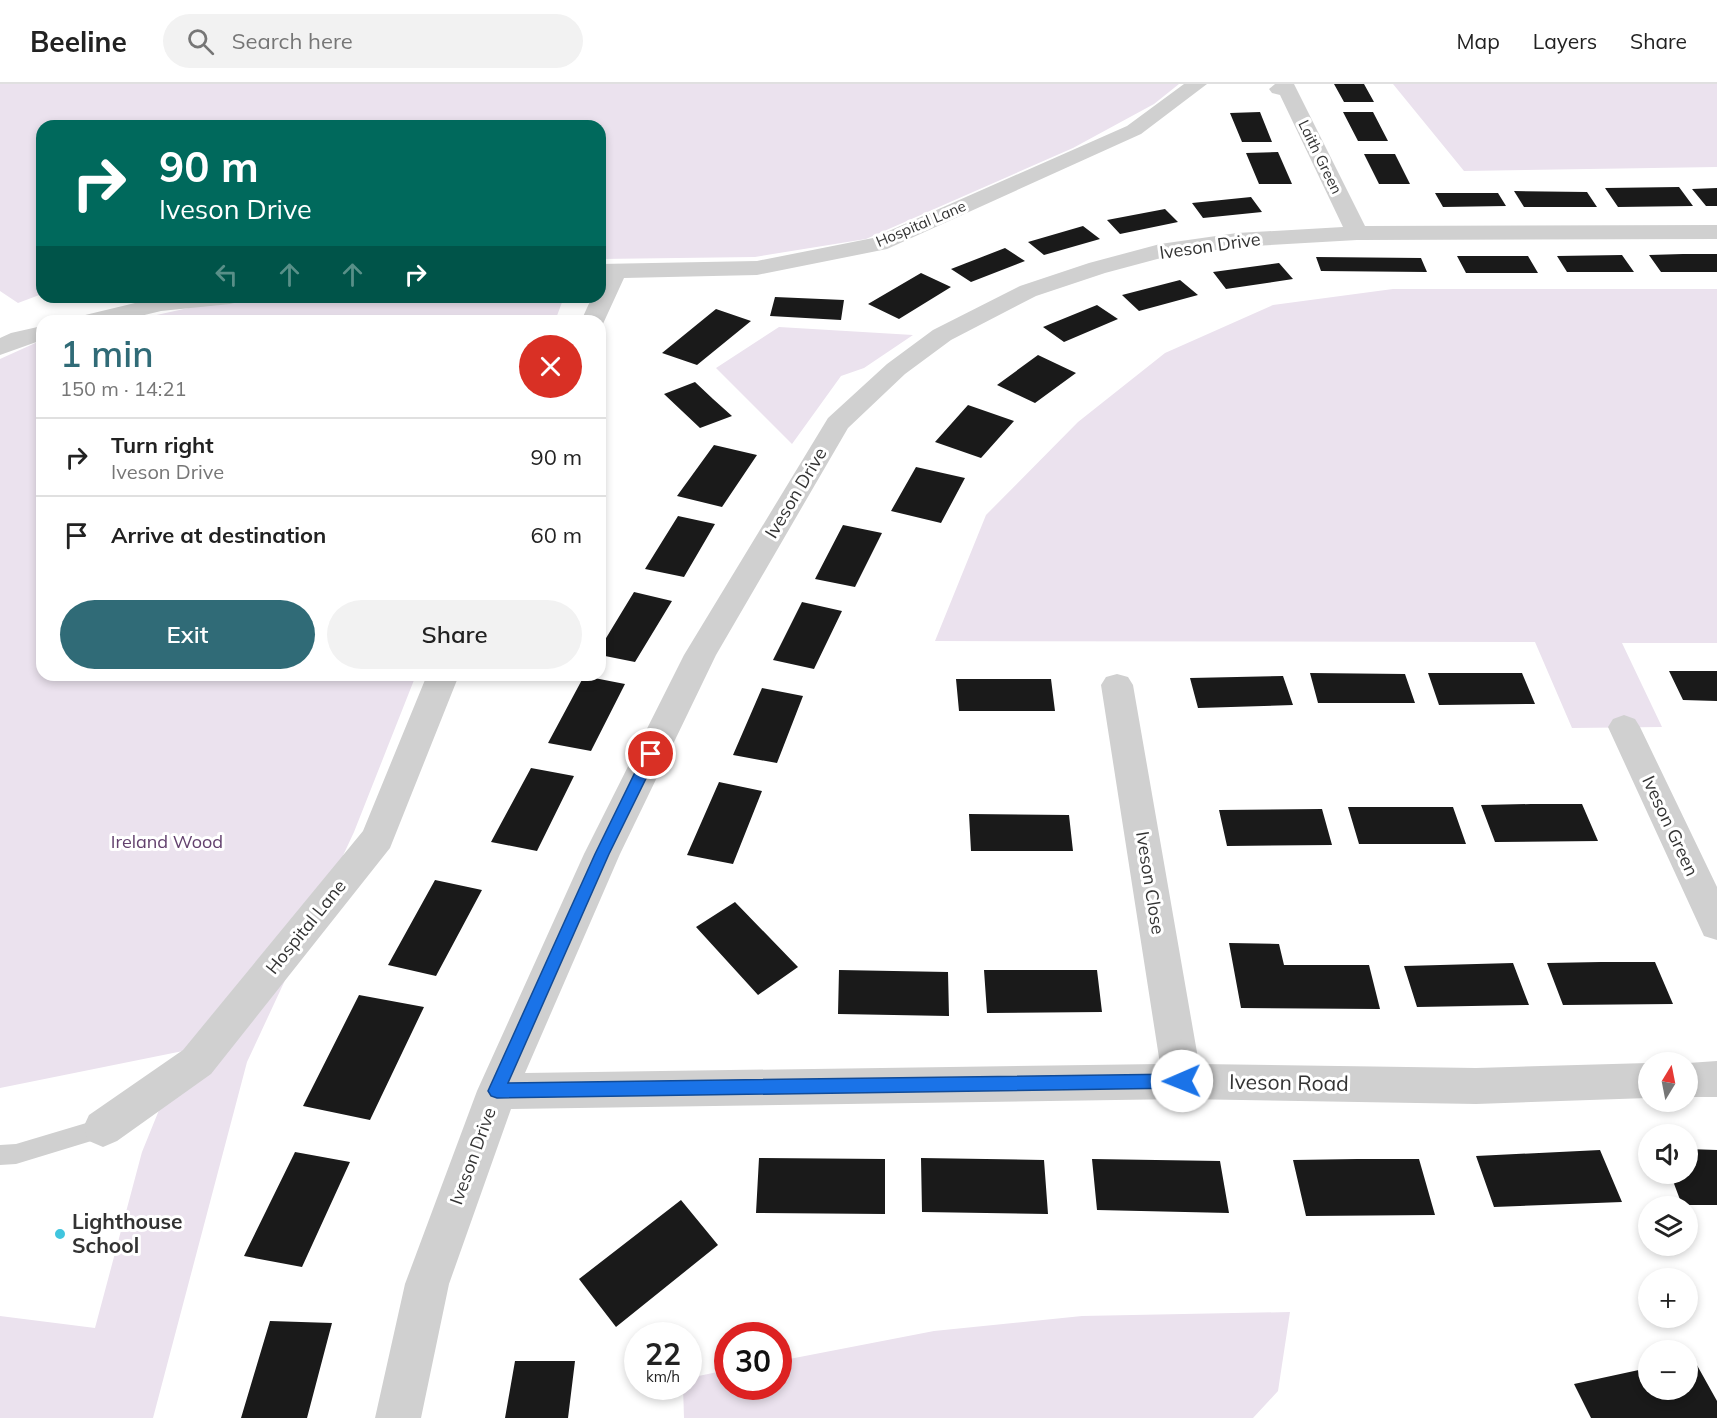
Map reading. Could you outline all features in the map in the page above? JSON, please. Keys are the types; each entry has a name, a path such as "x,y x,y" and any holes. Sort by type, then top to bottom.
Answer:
{"street":[{"name":"Hospital Lane","path":"608,271 757,268 879,244 1134,130 1197,84"},
{"name":"Laith Green","path":"1279,89 1287,88 1357,233"},
{"name":"Iveson Drive","path":"398,1418 427,1284 497,1091 602,854 700,655 837,424 896,369 942,335 1028,291 1097,268 1160,251 1237,240 1357,233 1717,232"},
{"path":"115,315 171,303"},
{"path":"0,348 20,338 36,334"},
{"name":"Hospital Lane","path":"103,1128 197,1062 378,838 441,681"},
{"name":"Iveson Close","path":"1117,685 1182,1081"},
{"name":"Iveson Green","path":"1624,727 1717,925"},
{"path":"1698,1080 1717,1079"},
{"name":"Iveson Road","path":"497,1091 1182,1081 1476,1086 1638,1081"}],"lane":[{"path":"0,1155 16,1154 103,1128"}],"green space":[{"path":"0,84 1179,84 1154,104 1073,148 866,239 755,257 606,259 606,120 36,120 36,296 18,303 0,291"},
{"path":"1393,84 1717,84 1717,167 1464,171"},
{"path":"1393,289 1717,289 1717,643 1622,643 1662,727 1572,728 1535,642 935,641 986,515 1078,422 1165,353 1273,305"},
{"path":"191,303 562,303 557,315 156,315 193,307"},
{"path":"779,327 913,335 864,368 841,376 792,444 716,368"},
{"name":"Ireland Wood","path":"36,343 36,681 414,681 354,832 247,1062 153,1418 0,1418 0,1316 95,1328 142,1152 183,1051 0,1088 0,359"},
{"path":"1290,1312 1278,1391 1253,1418 684,1418 683,1400 702,1400 702,1375 714,1373 714,1400 792,1400 792,1358 934,1331 1082,1316"}],"building":[{"path":"1334,84 1364,84 1374,102 1344,102"},
{"path":"1260,112 1272,142 1242,142 1230,113"},
{"path":"1343,112 1373,112 1388,141 1358,141"},
{"path":"1278,152 1292,184 1259,184 1246,153"},
{"path":"1364,154 1395,154 1410,184 1379,184"},
{"path":"1679,187 1693,206 1618,207 1605,188"},
{"path":"1717,188 1717,206 1706,206 1692,189"},
{"path":"1514,191 1587,192 1597,207 1524,207"},
{"path":"1435,193 1498,193 1506,206 1443,207"},
{"path":"1251,197 1262,212 1203,218 1192,203"},
{"path":"1165,209 1178,222 1120,234 1107,220"},
{"path":"1083,226 1100,239 1044,255 1028,242"},
{"path":"1005,248 1025,261 971,282 951,269"},
{"path":"1717,254 1717,272 1661,272 1649,255"},
{"path":"1622,255 1634,272 1567,272 1557,256"},
{"path":"1457,256 1528,256 1538,273 1466,273"},
{"path":"1316,257 1421,258 1427,272 1321,271"},
{"path":"1279,263 1293,279 1226,289 1213,272"},
{"path":"921,273 951,287 899,319 868,304"},
{"path":"1180,280 1198,295 1139,311 1122,295"},
{"path":"775,297 844,300 841,320 770,316"},
{"path":"1097,305 1118,319 1064,342 1043,327"},
{"path":"716,309 751,321 697,365 662,353"},
{"path":"1038,355 1076,373 1035,403 997,385"},
{"path":"695,382 732,416 700,428 664,394"},
{"path":"968,405 1014,421 981,458 935,442"},
{"path":"714,445 757,455 722,507 677,496"},
{"path":"916,467 965,478 941,523 891,511"},
{"path":"678,516 715,524 684,577 645,569"},
{"path":"843,525 882,533 855,587 815,579"},
{"path":"634,592 672,601 635,662 606,656 606,638"},
{"path":"802,602 842,611 814,669 773,660"},
{"path":"1669,671 1717,671 1717,701 1683,700"},
{"path":"1310,673 1405,674 1415,703 1318,703"},
{"path":"1428,673 1522,673 1535,704 1439,705"},
{"path":"1283,676 1293,705 1198,708 1190,678"},
{"path":"956,679 1051,679 1055,711 959,711"},
{"path":"606,680 625,684 591,751 548,743 581,681"},
{"path":"762,688 803,696 777,763 733,755"},
{"path":"531,768 574,776 537,851 491,842"},
{"path":"719,782 762,791 733,864 687,855"},
{"path":"1582,804 1598,841 1495,842 1481,805"},
{"path":"1348,807 1453,807 1466,844 1359,844"},
{"path":"1322,809 1332,845 1227,846 1219,810"},
{"path":"969,814 1069,815 1073,851 971,851"},
{"path":"435,880 482,890 436,976 388,965"},
{"path":"735,902 798,967 758,995 696,927"},
{"path":"1229,943 1279,944 1284,965 1369,965 1380,1009 1241,1008"},
{"path":"1655,962 1673,1004 1563,1005 1547,963"},
{"path":"1513,963 1529,1005 1417,1007 1404,966"},
{"path":"839,970 948,972 949,1016 838,1014"},
{"path":"984,970 1097,970 1102,1012 987,1013"},
{"path":"359,995 424,1007 370,1120 303,1106"},
{"path":"1698,1149 1717,1150 1717,1205 1698,1205 1698,1196 1679,1196 1674,1184 1698,1184"},
{"path":"1600,1150 1622,1202 1494,1207 1476,1156"},
{"path":"295,1152 350,1162 302,1267 244,1256"},
{"path":"759,1158 885,1159 885,1214 756,1213"},
{"path":"921,1158 1044,1160 1048,1214 922,1212"},
{"path":"1092,1159 1220,1161 1229,1213 1097,1210"},
{"path":"1419,1159 1435,1215 1306,1216 1293,1160"},
{"path":"681,1200 718,1245 616,1327 579,1279"},
{"path":"270,1321 332,1323 307,1418 241,1418"},
{"path":"515,1361 575,1361 568,1418 505,1418"},
{"path":"1698,1367 1717,1401 1717,1418 1591,1418 1574,1384 1638,1370 1638,1400 1698,1400"}],"place":[{"name":"Lighthouse School","path":"60,1234"}],"route":[{"path":"651,754 602,854 497,1091 1182,1081"}]}
